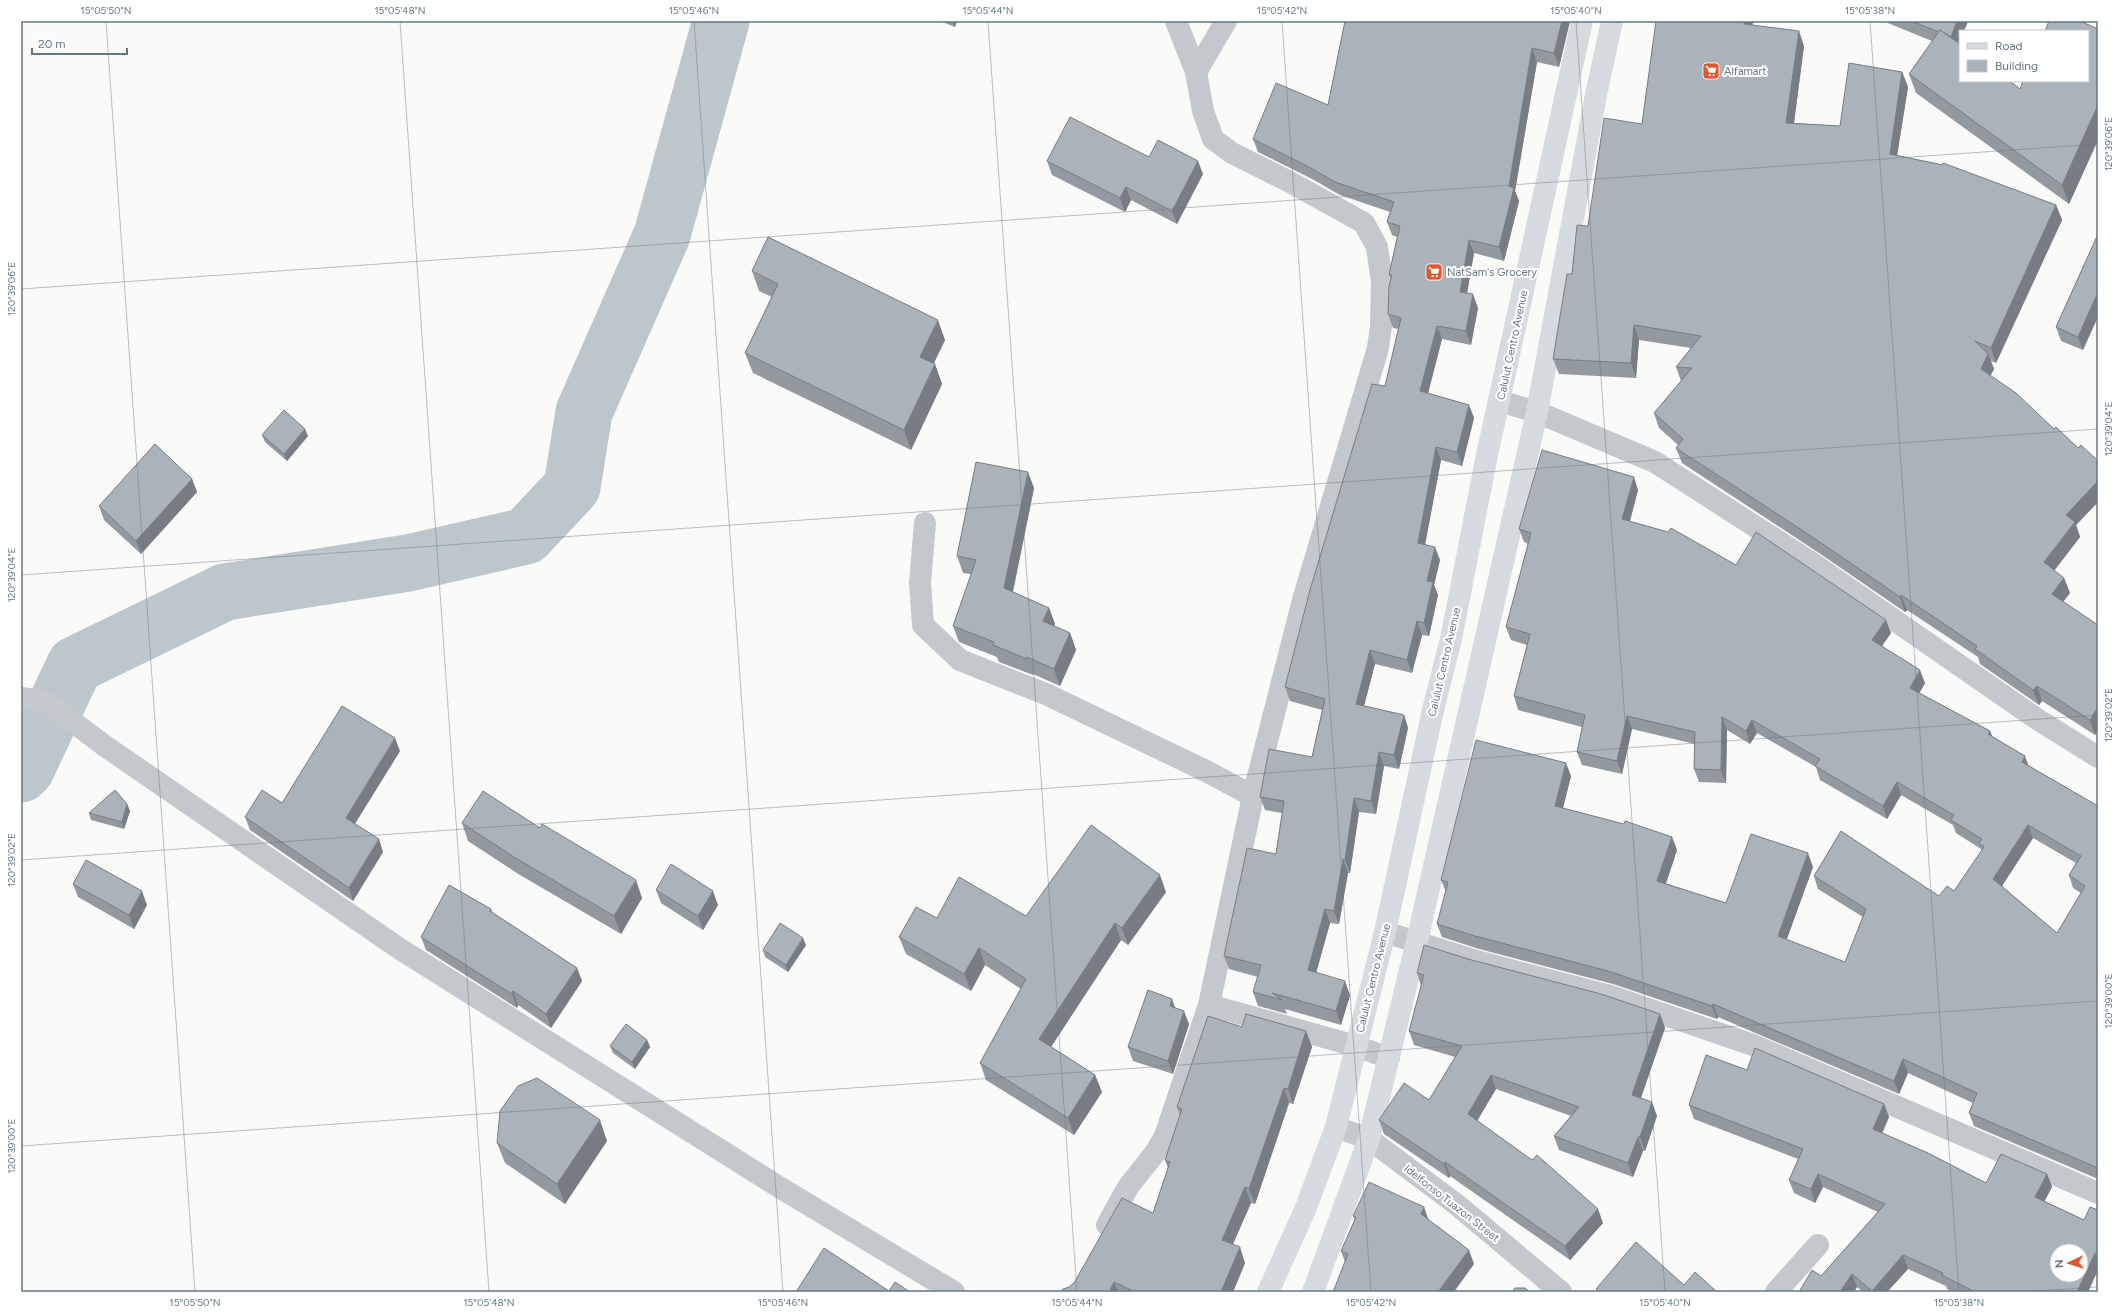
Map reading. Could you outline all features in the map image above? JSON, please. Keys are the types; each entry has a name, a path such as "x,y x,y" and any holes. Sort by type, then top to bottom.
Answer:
{"main road":[{"name":"Calulut Centro Avenue","path":"1268,1292 1305,1210 1336,1127 1385,932 1433,710 1451,639 1499,401 1582,21"},
{"path":"1313,1292 1369,1139 1417,942 1537,412 1596,95 1612,21"}],"street":[{"path":"1099,1240 1128,1187 1155,1153 1165,1136 1209,1005 1253,796 1303,600 1378,348 1381,326 1382,282 1378,247 1364,223 1290,182 1232,153 1213,139 1203,112 1196,72 1176,21"},
{"path":"1196,72 1226,21"},
{"path":"1499,401 1537,412 1654,462 1812,563 2037,719 2098,757"},
{"path":"925,523 920,583 923,625 960,660 1048,695 1206,771 1253,796"},
{"path":"21,698 45,701 105,746 400,949 780,1187 954,1292"},
{"path":"1385,932 1476,960 1610,996 1753,1044 2098,1193"},
{"path":"1209,1005 1356,1046 1389,1058"},
{"name":"Idelfonso Tuazon Street","path":"1336,1127 1369,1139 1456,1204 1561,1292"},
{"path":"1776,1292 1818,1245"}],"building":[{"path":"1345,21 1562,21 1554,53 1532,48 1509,186 1514,188 1499,247 1469,240 1460,292 1473,294 1466,331 1437,326 1420,391 1469,405 1457,452 1436,447 1418,543 1435,547 1427,581 1433,582 1424,623 1417,621 1407,660 1370,650 1356,704 1404,715 1394,755 1379,752 1371,801 1354,798 1345,860 1343,859 1334,911 1325,909 1308,970 1345,981 1336,1011 1272,993 1282,1000 1253,992 1261,965 1224,956 1247,848 1276,854 1284,801 1260,797 1269,749 1312,757 1325,699 1285,687 1310,590 1372,384 1385,386 1401,318 1388,314 1389,286 1392,275 1389,275 1400,226 1387,222 1394,202 1335,182 1309,167 1253,139 1276,83 1328,105"},
{"path":"1656,21 1745,21 1744,24 1799,31 1786,123 1840,126 1849,63 1902,72 1890,154 1943,165 1943,163 2056,205 1991,348 1975,341 1988,354 1981,369 2016,393 2054,429 2056,427 2078,448 2081,445 2098,461 2098,481 2066,515 2075,522 2044,562 2064,578 2052,594 2098,625 2098,707 2090,720 2037,686 2033,690 1975,649 1977,646 1901,595 1900,597 1814,538 1676,448 1683,439 1654,413 1692,368 1676,367 1701,336 1634,325 1631,363 1553,359 1567,274 1572,274 1577,225 1588,226 1604,118 1642,124"},
{"path":"1911,21 1957,21 1951,37 1940,30 1939,32"},
{"path":"2049,21 2080,21 2098,29 2098,105 2062,185 1909,74 1940,30 1959,43 1959,82 2011,82 2020,89 2023,82 2089,82 2089,30 2045,30"},
{"path":"1070,117 1149,157 1158,140 1198,161 1172,211 1126,187 1120,198 1047,161"},
{"path":"2098,234 2098,292 2078,337 2056,327"},
{"path":"768,237 938,320 920,357 935,364 904,430 745,353 778,284 752,271"},
{"path":"284,410 305,429 284,454 262,435"},
{"path":"155,444 192,479 136,541 99,506"},
{"path":"1542,450 1634,477 1622,519 1668,532 1671,528 1736,565 1756,532 1886,620 1872,640 1920,670 1910,688 1990,731 1988,734 2025,756 2022,762 2098,806 2098,1168 1969,1113 1977,1093 1903,1059 1894,1081 1713,1004 1712,1006 1608,971 1475,936 1437,924 1448,882 1441,880 1476,740 1566,763 1555,806 1624,824 1625,821 1672,837 1657,881 1726,903 1751,834 1808,853 1778,936 1845,962 1866,909 1814,876 1841,831 1939,896 1947,886 1954,891 1984,847 1979,843 1982,839 1951,820 1954,815 1897,782 1883,806 1815,766 1820,759 1752,720 1746,731 1722,717 1721,770 1694,769 1695,732 1627,716 1617,761 1577,752 1585,715 1514,696 1530,634 1506,627 1531,533 1519,529","holes":["2028,825 2081,856 2069,875 2085,886 2057,933 1993,879"]},
{"path":"976,462 1028,472 1004,588 1049,608 1043,621 1070,633 1054,669 1027,657 1027,659 993,645 994,642 953,626 976,560 957,556"},
{"path":"342,706 395,738 346,818 379,839 349,888 245,817 262,790 282,803"},
{"path":"115,790 127,804 122,822 89,813"},
{"path":"483,791 540,828 542,824 636,880 614,916 514,857 462,823"},
{"path":"1091,825 1160,875 1122,928 1115,923 1039,1039 1095,1075 1068,1118 980,1063 1026,979 979,948 964,974 899,937 916,907 937,918 959,877 1026,916"},
{"path":"86,860 142,891 129,915 73,884"},
{"path":"671,864 713,891 698,916 656,890"},
{"path":"449,885 491,909 490,911 577,968 546,1014 513,991 512,994 421,937"},
{"path":"780,923 803,938 786,965 763,950"},
{"path":"1424,945 1468,959 1601,994 1660,1014 1632,1095 1652,1102 1640,1137 1638,1137 1628,1163 1554,1136 1579,1107 1491,1075 1468,1114 1532,1160 1537,1155 1598,1209 1565,1246 1445,1162 1444,1164 1379,1120 1404,1083 1429,1100 1462,1046 1409,1031 1424,975 1417,973"},
{"path":"1148,990 1172,999 1170,1006 1184,1011 1168,1061 1128,1047"},
{"path":"1246,1014 1306,1031 1288,1089 1284,1088 1249,1189 1245,1187 1222,1240 1240,1247 1221,1292 1135,1292 1114,1282 1109,1292 1061,1292 1063,1289 1074,1283 1122,1198 1153,1213 1170,1162 1165,1160 1182,1109 1177,1107 1208,1016 1242,1027"},
{"path":"626,1024 647,1040 632,1062 610,1046"},
{"path":"1755,1048 1884,1104 1873,1129 1928,1153 1986,1183 2001,1154 2047,1174 2035,1197 2084,1220 2090,1207 2098,1210 2098,1255 2095,1253 2089,1266 2089,1243 2049,1243 2049,1283 2081,1283 2077,1292 1975,1292 1942,1275 1943,1273 1903,1255 1872,1291 1852,1274 1840,1292 1799,1292 1812,1270 1821,1276 1885,1204 1818,1174 1811,1189 1789,1180 1803,1149 1689,1105 1706,1055 1747,1070"},
{"path":"537,1078 600,1120 557,1184 497,1143 500,1111 518,1086"},
{"path":"1369,1182 1424,1207 1421,1214 1469,1250 1438,1292 1333,1292 1348,1254 1341,1251 1356,1217 1353,1216"},
{"path":"1636,1242 1684,1285 1695,1272 1717,1292 1600,1292 1596,1289"},
{"path":"824,1248 889,1291 895,1282 910,1292 796,1292"},
{"path":"1515,1288 1525,1288 1530,1292 1512,1292"}],"waterway":[{"path":"21,774 26,769 75,665 225,592 408,563 526,536 572,487 584,412 662,235 721,21"}],"place":[{"name":"Alfamart","path":"1711,71"},
{"name":"NatSam's Grocery","path":"1434,272"}]}
